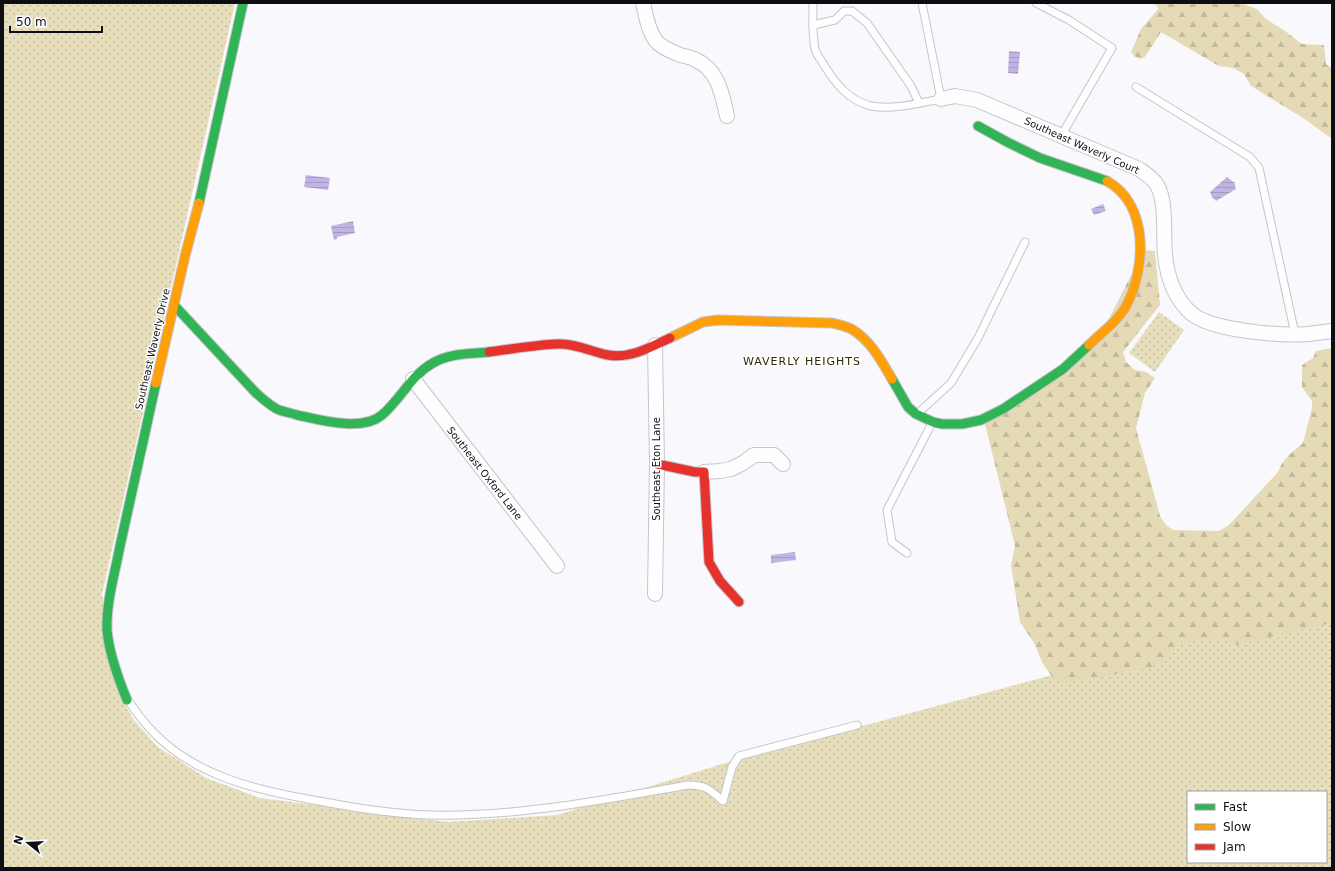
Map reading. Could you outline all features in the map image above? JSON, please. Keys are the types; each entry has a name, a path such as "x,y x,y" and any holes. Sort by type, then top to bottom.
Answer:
{"street":[{"name":"Southeast Waverly Drive","path":"128,700 113,664 107,632 107,612 130,499 243,3"},
{"path":"643,3 650,30 662,47 694,59 705,65 714,74 722,89 727,116"},
{"name":"Southeast Waverly Court","path":"941,99 955,96 977,100 1139,169 1148,175 1157,185 1162,199 1165,255 1170,280 1178,297 1193,314 1212,324 1257,332 1307,334 1332,330"},
{"path":"174,305 264,401 279,410 337,423 371,421 382,415 413,379 434,362 449,356 558,344 583,347 608,355 622,356 648,349 703,322 718,320 832,323 844,326 855,331 872,349 908,407 915,415 932,423 955,425 983,419 1000,411 1064,368 1118,318 1131,296 1138,271 1140,249 1137,219 1130,202 1118,188 1100,177 1062,166 1027,153 999,139 978,126"},
{"name":"Southeast Eton Lane","path":"655,594 657,464 656,345"},
{"name":"Southeast Oxford Lane","path":"413,379 557,566"},
{"path":"657,464 694,472 720,471 731,469 754,455 774,454 783,464"},
{"path":"704,472 709,562 720,581 739,602"}],"lane":[{"path":"813,3 815,50 832,78 842,90 855,100 870,106 887,107 941,99 922,3"},
{"path":"1036,3 1069,20 1112,48 1061,136"},
{"path":"813,25 835,20 844,11 852,11 867,23 911,86 919,103"},
{"path":"1136,87 1250,157 1259,168 1295,334"},
{"path":"915,415 951,383 978,338 1025,242"},
{"path":"907,553 892,542 887,510 932,423"},
{"path":"128,700 154,734 168,746 205,770 263,790 338,804 429,815 511,813 553,808 688,785 701,785 723,802 732,767 739,756 857,725"}],"shaded area":[{"path":"3,3 235,3 102,594 118,693 134,720 158,747 206,778 260,798 448,822 557,815 735,760 1332,600 1332,868 3,868"},
{"path":"1009,51 1020,52 1018,74 1008,73"},
{"path":"306,175 330,178 328,190 304,187"},
{"path":"1227,177 1235,183 1236,189 1216,201 1210,192"},
{"path":"1103,204 1106,211 1094,215 1091,209"},
{"path":"353,221 355,233 337,237 337,239 334,240 331,226"},
{"path":"1159,312 1184,330 1155,372 1129,353"},
{"path":"795,552 796,560 771,563 771,555"}],"green space":[{"path":"1153,3 1241,3 1257,9 1266,19 1302,44 1324,45 1326,64 1332,68 1332,139 1306,120 1251,86 1244,74 1233,68 1219,66 1161,32 1145,57 1140,59 1134,56 1131,52 1141,29 1159,8"},
{"path":"1144,250 1155,251 1160,305 1123,352 1126,362 1135,370 1146,372 1155,378 1145,393 1136,428 1160,516 1166,525 1173,530 1219,531 1229,525 1278,472 1282,463 1303,443 1312,408 1312,401 1302,387 1302,365 1313,358 1316,351 1332,348 1332,623 1237,645 1219,639 1197,641 1180,645 1170,656 1151,668 1064,683 1053,678 1043,664 1034,643 1020,622 1011,565 1015,546 985,424 1096,344"}],"traffic: fast":[{"path":"199,203 243,3"},
{"path":"978,126 1040,158 1107,181"},
{"path":"174,305 255,392 269,404 281,411 329,422 352,424 374,420 389,409 418,374 433,363 446,357 489,352"},
{"path":"892,379 908,407 916,414 933,422 942,424 962,424 981,420 1003,409 1063,369 1089,345"},
{"path":"127,700 117,675 112,657 107,630 107,619 111,588 156,383"}],"traffic: slow":[{"path":"1089,345 1113,323 1125,308 1132,293 1140,258 1140,240 1137,222 1131,206 1121,192 1107,181"},
{"path":"156,383 185,256 199,203"},
{"path":"670,338 703,322 718,320 832,323 851,329 865,340 876,352 892,379"}],"traffic: jam":[{"path":"489,352 540,345 564,344 616,356 632,354 670,338"},
{"path":"657,464 695,472 704,472 709,562 720,581 739,602"}],"district":[{"name":"WAVERLY HEIGHTS","path":"802,361"}]}
